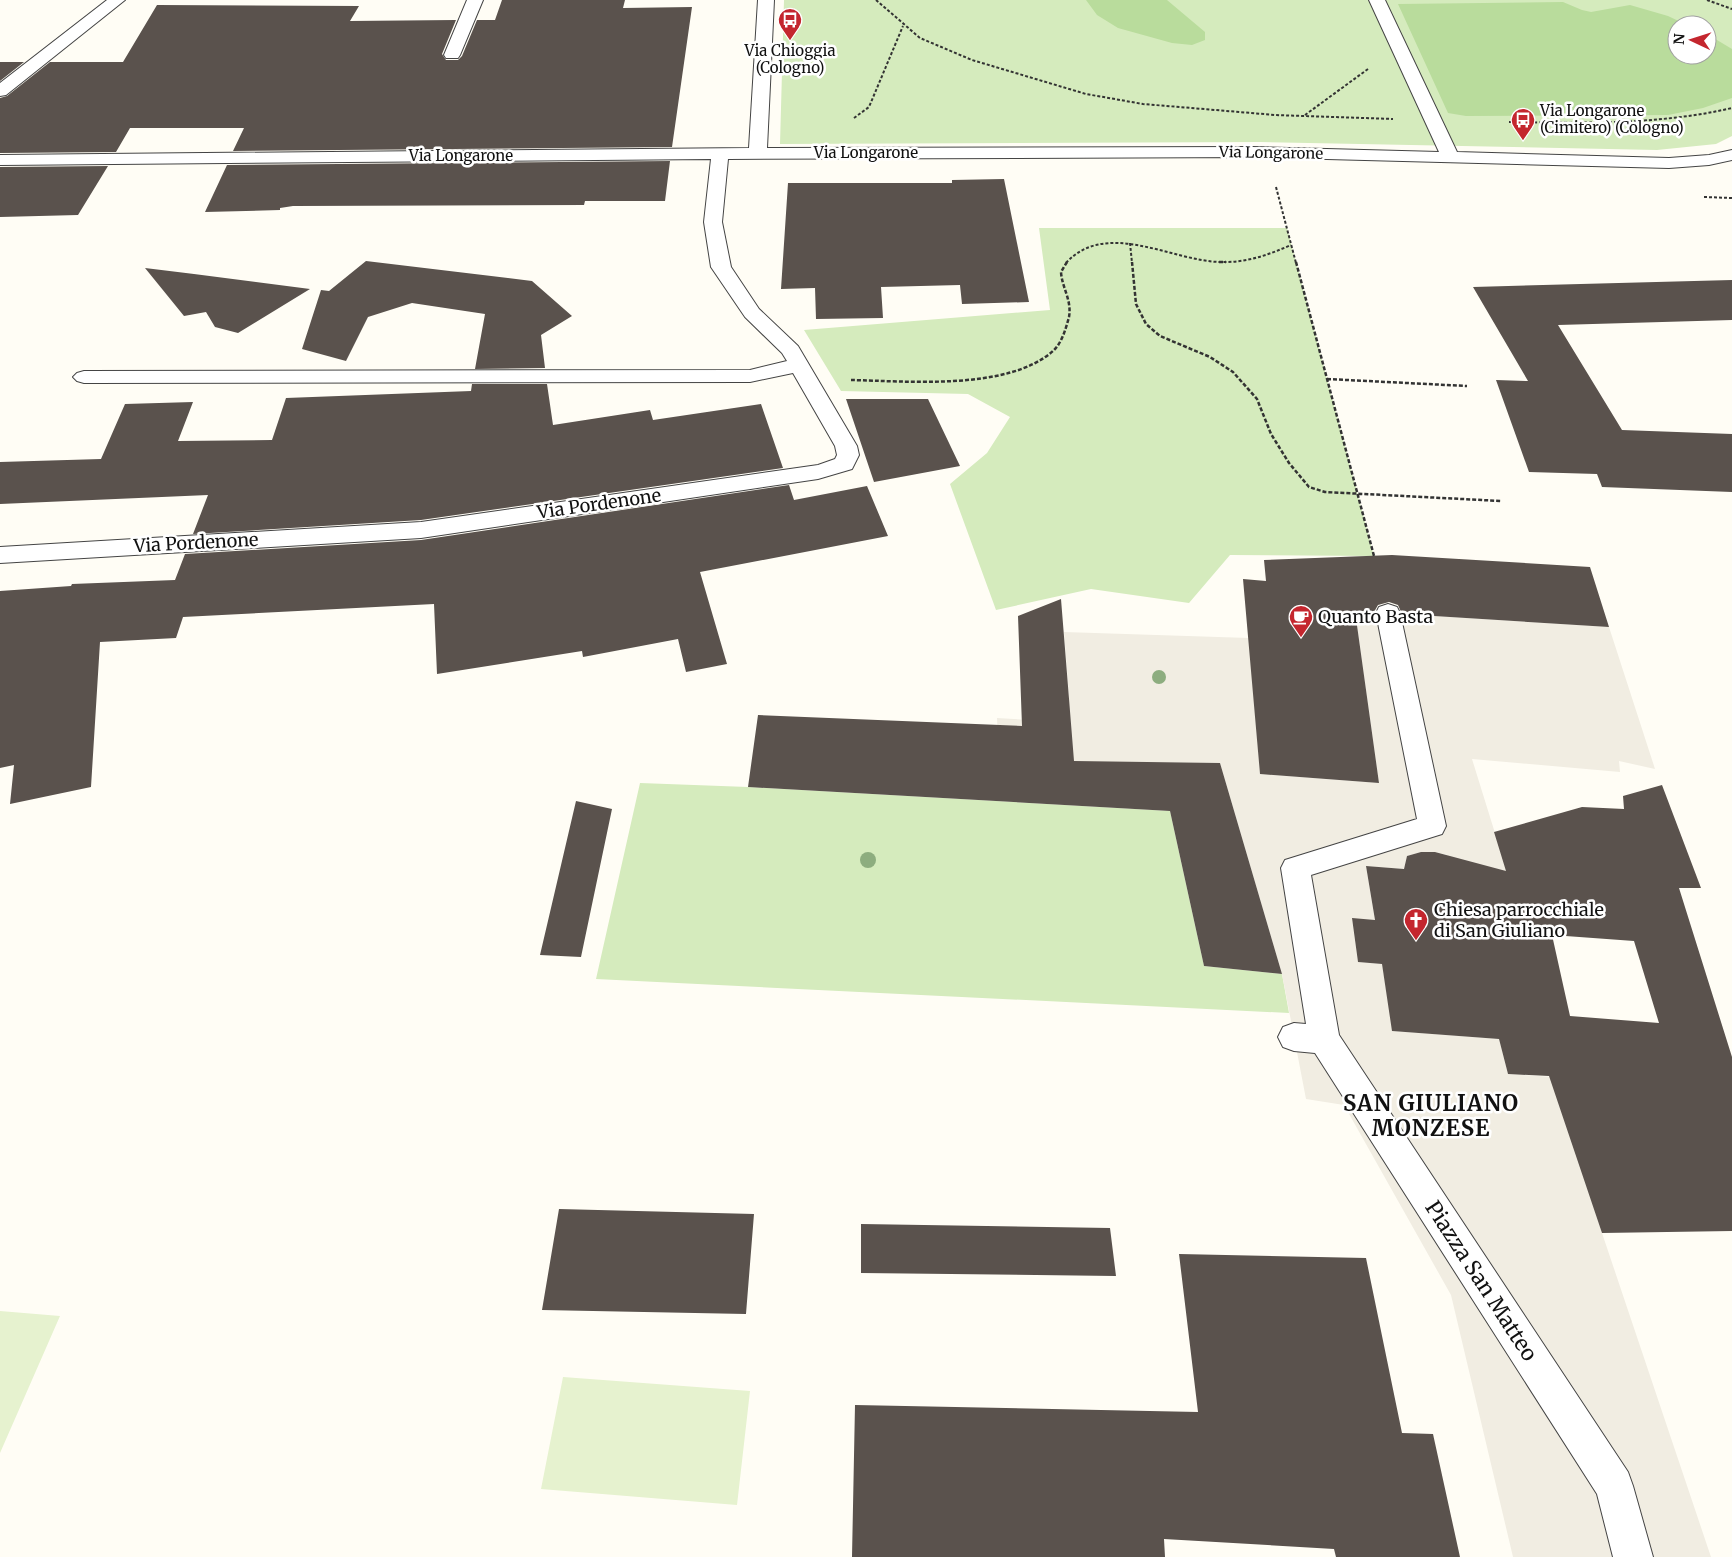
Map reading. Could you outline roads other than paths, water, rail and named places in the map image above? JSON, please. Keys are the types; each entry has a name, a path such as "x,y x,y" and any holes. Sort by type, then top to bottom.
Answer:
{"street":[{"path":"0,91 117,0"},
{"path":"452,55 475,0"},
{"path":"758,153 766,0"},
{"path":"1377,0 1450,157"},
{"name":"Via Longarone","path":"0,160 758,153 1267,152 1669,163 1709,160 1732,155"},
{"name":"Via Pordenone","path":"0,555 421,530 832,470 844,464 848,455 846,446 791,350 752,313 721,267 712,222 720,154"},
{"path":"84,376 750,376 804,372"},
{"name":"Piazza San Matteo","path":"1388,613 1432,826 1295,868 1309,1038 1614,1486 1633,1557"}],"place":[{"name":"Via Chioggia (Cologno)","path":"790,41"},
{"name":"Via Longarone (Cimitero) (Cologno)","path":"1523,141"},
{"name":"Quanto Basta","path":"1301,638"},
{"name":"Chiesa parrocchiale di San Giuliano","path":"1416,941"}],"district":[{"name":"SAN GIULIANO MONZESE","path":"1431,1116"}]}
